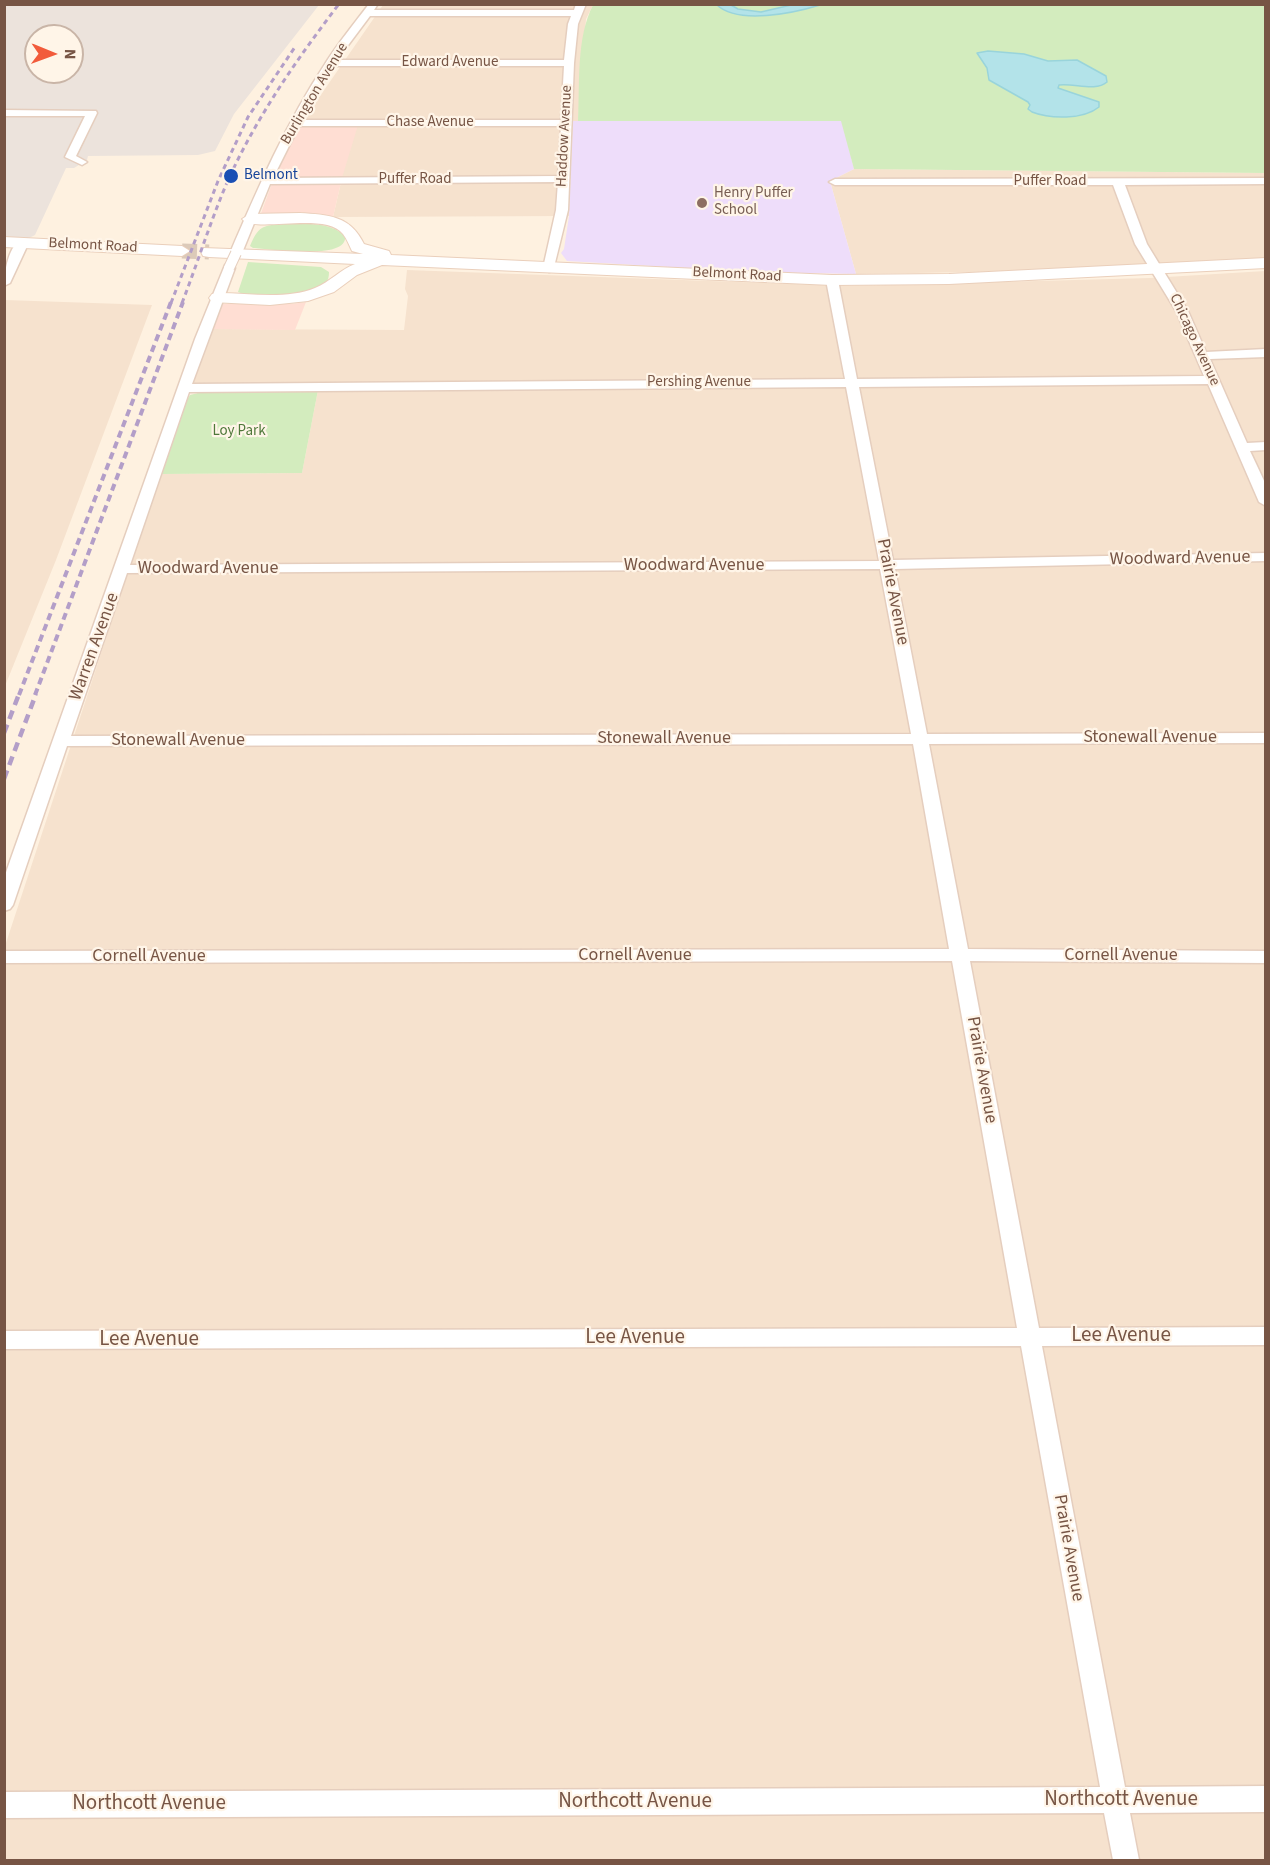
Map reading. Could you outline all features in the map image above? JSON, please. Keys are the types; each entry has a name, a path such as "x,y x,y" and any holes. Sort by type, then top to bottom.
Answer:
{"main road":[{"path":"250,219 329,222 344,227 352,236 355,244 365,251 405,261"},
{"path":"303,257 342,249 348,245 352,236"},
{"name":"Belmont Road","path":"4,242 182,251"},
{"name":"Belmont Road","path":"209,252 832,280 949,279 1266,263"},
{"path":"303,257 330,269 334,274 335,283"},
{"path":"218,298 295,298 323,291 348,272 360,267 405,261"}],"street":[{"path":"371,9 579,9"},
{"name":"Burlington Avenue","path":"238,248 266,181 295,123 330,63 371,9"},
{"name":"Haddow Avenue","path":"549,268 562,210 569,63 573,24 579,9"},
{"name":"Edward Avenue","path":"330,63 569,63"},
{"path":"4,113 92,113 70,157 82,162"},
{"name":"Chase Avenue","path":"295,123 565,123"},
{"name":"Puffer Road","path":"266,181 564,179"},
{"name":"Puffer Road","path":"835,182 1266,181"},
{"name":"Chicago Avenue","path":"1118,182 1141,244 1174,297 1266,502"},
{"path":"4,283 23,242"},
{"name":"Warren Avenue","path":"4,905 218,298 238,248"},
{"name":"Prairie Avenue","path":"832,280 920,739 1126,1860"},
{"path":"1202,356 1266,353"},
{"name":"Pershing Avenue","path":"186,388 1213,380"},
{"path":"1241,447 1266,446"},
{"name":"Woodward Avenue","path":"123,569 887,565 1266,557"},
{"name":"Stonewall Avenue","path":"62,741 1266,738"},
{"name":"Cornell Avenue","path":"4,957 960,955 1266,957"},
{"name":"Lee Avenue","path":"4,1340 1266,1335"},
{"name":"Northcott Avenue","path":"4,1805 1266,1799"}],"shaded area":[{"path":"5,5 319,5 234,114 215,151 198,155 88,156 87,160 74,168 66,168 35,235 29,238 5,237"},
{"path":"383,5 593,5 586,19 578,121 573,121 569,216 333,217 342,178 300,125"},
{"name":"Henry Puffer School","path":"573,121 842,121 854,169 830,181 856,274 754,272 567,261 561,253 564,249 569,216"},
{"path":"300,125 358,125 333,217 260,216 275,175"},
{"path":"854,169 1265,173 1265,260 1028,271 856,274 830,181"},
{"path":"407,270 848,286 1150,278 1265,271 1265,1860 5,1860 5,946 160,474 302,473 318,390 191,385 212,329 404,330 408,296 405,289"},
{"path":"5,300 152,305 56,560 5,686"},
{"path":"306,302 295,330 212,329 223,304"}],"green space":[{"path":"593,5 1265,5 1265,173 854,169 841,121 578,121 581,46"},
{"path":"307,224 332,228 345,236 343,244 335,249 306,252 250,246 258,231 265,226"},
{"path":"248,262 321,267 329,272 324,285 307,293 256,296 238,292"},
{"name":"Loy Park","path":"318,390 302,473 160,474 185,403 190,395 202,392"}],"water":[{"path":"717,5 731,5 738,9 761,12 791,5 820,5 782,14 752,16 738,15"},
{"path":"988,51 1024,54 1048,61 1077,60 1106,76 1107,82 1097,86 1059,85 1058,88 1099,102 1099,107 1084,114 1066,117 1032,112 1028,109 1030,105 1028,102 989,80 987,68 977,53"}],"tunnel":[{"path":"182,251 209,252"}],"railway":[{"path":"182,303 216,209 240,155 279,88 339,4"},
{"path":"171,303 218,181 248,117 295,47"},
{"path":"19,695 171,302"},
{"path":"35,695 183,302"},
{"path":"4,733 19,694"},
{"path":"4,779 36,694"}],"place":[{"name":"Belmont","path":"231,176"},
{"name":"Henry Puffer School","path":"702,203"}]}
